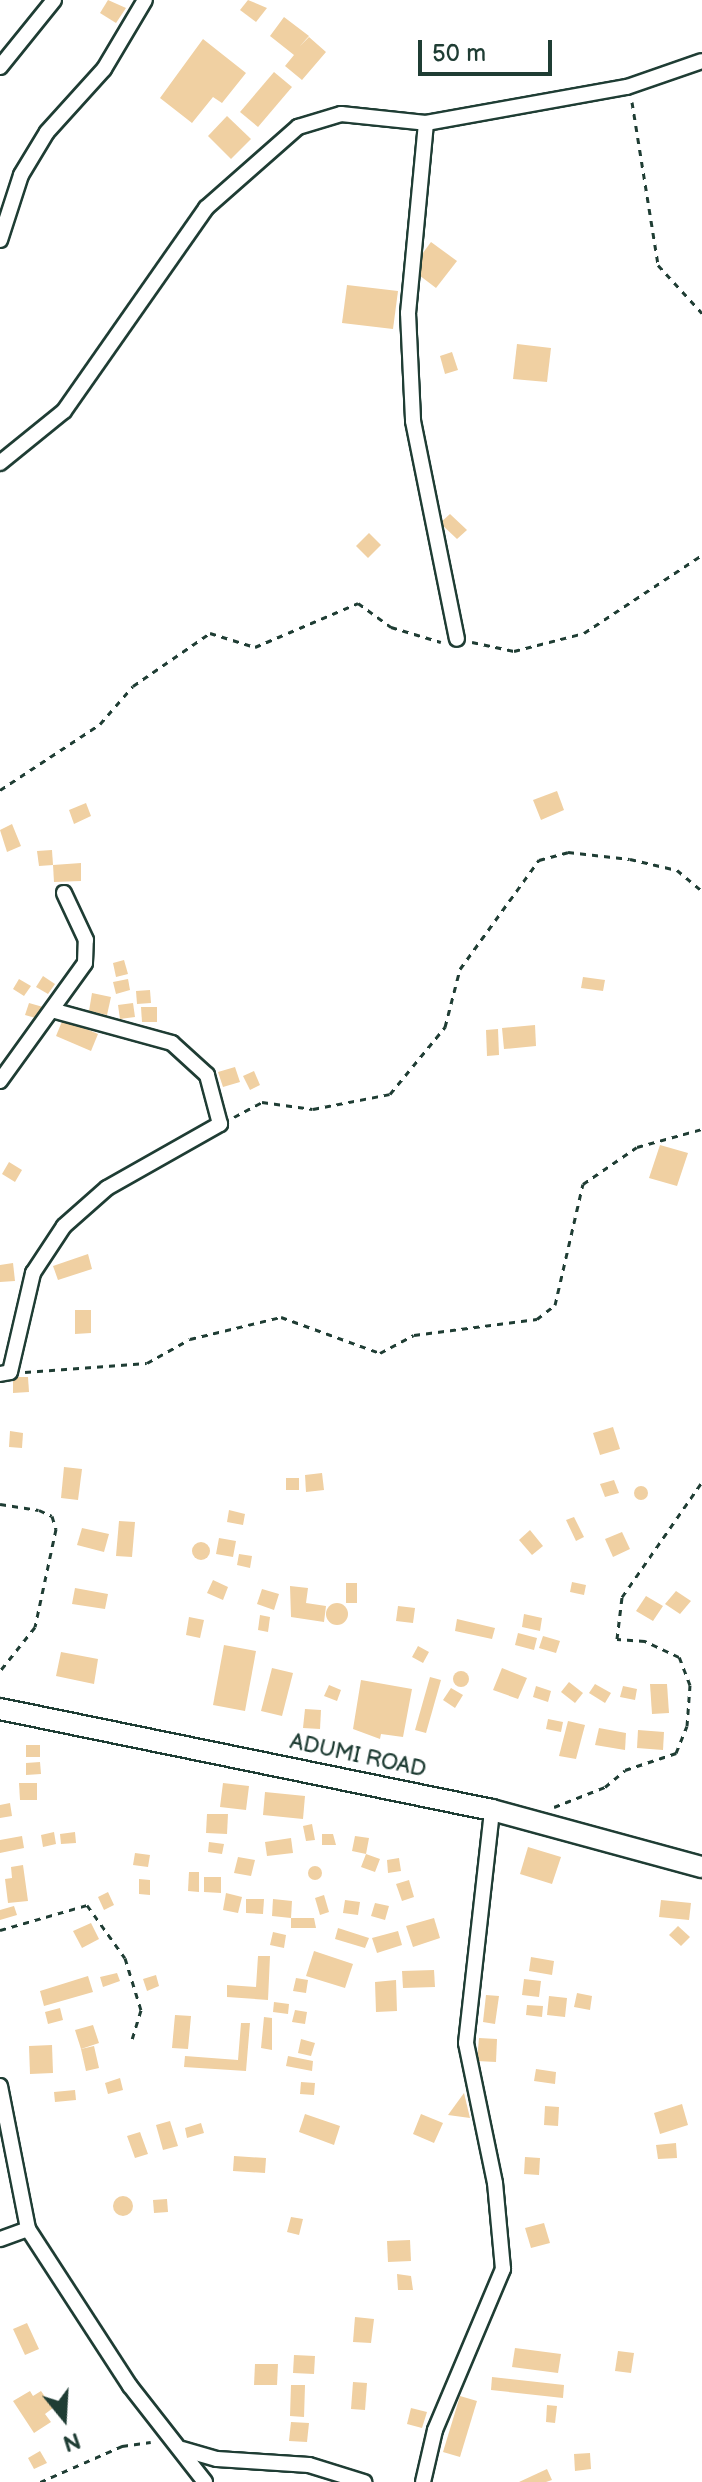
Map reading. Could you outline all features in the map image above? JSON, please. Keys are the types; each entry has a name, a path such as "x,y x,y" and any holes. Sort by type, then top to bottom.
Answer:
{"main road":[{"name":"ADUMI ROAD","path":"0,1709 492,1810 702,1867"}],"street":[{"path":"0,67 54,0"},
{"path":"0,240 21,175 47,132 104,69 145,0"},
{"path":"0,463 64,411 164,264 250,164 315,119 341,114 426,123 627,87 702,61"},
{"path":"426,123 408,313 413,421 457,639"},
{"path":"0,1081 55,1011 88,949 64,893"},
{"path":"5,1373 33,1273 64,1226 107,1188 220,1124 207,1075 172,1043 55,1011"},
{"path":"423,2482 435,2430 503,2269 497,2194 466,2043 492,1810"},
{"path":"0,2086 28,2229 130,2386 205,2482"},
{"path":"0,2239 28,2229"},
{"path":"182,2449 217,2459 309,2465 364,2482"}],"path":[{"path":"627,87 641,131 644,200 658,265 702,313"},
{"path":"0,790 100,724 133,686 210,633 255,647 358,603 391,627 433,644 457,639 514,651 584,633 702,555"},
{"path":"220,1124 262,1102 313,1109 390,1094 445,1027 460,969 539,860 568,852 630,859 677,870 702,891"},
{"path":"5,1373 147,1363 190,1339 281,1317 380,1353 414,1335 537,1319 555,1305 583,1184 637,1147 702,1129"},
{"path":"524,1819 676,1753 687,1726 690,1685 679,1657 645,1641 617,1639 622,1597 702,1482"},
{"path":"0,1504 39,1510 52,1516 56,1529 35,1627 0,1671"},
{"path":"0,1930 87,1905 125,1958 141,2010 132,2039"},
{"path":"40,2482 122,2446 158,2441 182,2449"}],"building":[{"path":"108,0 126,8 116,23 100,13"},
{"path":"248,0 267,8 256,22 240,10"},
{"path":"284,17 309,36 300,46 309,37 326,52 302,80 285,66 294,55 270,36"},
{"path":"203,39 246,73 222,103 213,97 192,123 160,98"},
{"path":"274,72 292,87 258,127 240,112"},
{"path":"227,116 251,139 231,159 208,136"},
{"path":"431,242 457,261 436,288 411,269"},
{"path":"347,285 398,291 393,329 342,323"},
{"path":"517,344 551,348 547,382 513,379"},
{"path":"452,352 458,370 445,374 440,356"},
{"path":"450,514 467,530 457,539 440,523"},
{"path":"369,533 381,545 368,558 356,546"},
{"path":"557,791 564,810 541,820 533,800"},
{"path":"86,803 91,816 74,824 69,810"},
{"path":"12,824 21,846 7,852 0,830"},
{"path":"52,850 53,865 39,866 37,851"},
{"path":"81,863 81,881 54,882 53,865"},
{"path":"124,960 128,974 116,977 113,963"},
{"path":"43,976 55,984 48,994 36,987"},
{"path":"583,977 605,980 603,991 581,988"},
{"path":"19,979 31,986 24,996 13,989"},
{"path":"128,979 130,990 116,994 113,982"},
{"path":"150,990 151,1003 137,1004 136,991"},
{"path":"92,993 111,997 107,1015 89,1011"},
{"path":"29,1003 43,1007 39,1019 25,1015"},
{"path":"133,1003 135,1017 120,1019 118,1005"},
{"path":"141,1007 157,1007 157,1022 142,1022"},
{"path":"63,1019 98,1034 91,1051 56,1036"},
{"path":"535,1025 536,1046 504,1049 502,1028"},
{"path":"498,1029 499,1055 487,1056 486,1030"},
{"path":"235,1067 240,1082 223,1087 218,1072"},
{"path":"254,1071 260,1085 250,1090 243,1076"},
{"path":"660,1145 688,1153 677,1186 649,1178"},
{"path":"9,1162 22,1170 15,1182 2,1174"},
{"path":"88,1254 92,1269 58,1280 53,1266"},
{"path":"13,1263 15,1281 0,1282 0,1265"},
{"path":"75,1310 91,1310 91,1333 75,1334"},
{"path":"13,1377 28,1377 29,1392 13,1393"},
{"path":"613,1427 620,1449 600,1455 593,1433"},
{"path":"10,1431 23,1433 22,1448 9,1447"},
{"path":"64,1467 82,1469 78,1500 61,1498"},
{"path":"322,1473 324,1490 306,1492 305,1475"},
{"path":"286,1478 299,1478 299,1490 286,1490"},
{"path":"614,1480 619,1493 605,1497 600,1484"},
{"path":"641,1486 648,1493 641,1500 634,1493"},
{"path":"229,1510 245,1514 243,1525 227,1522"},
{"path":"574,1517 584,1537 576,1541 566,1520"},
{"path":"119,1521 135,1522 132,1557 116,1556"},
{"path":"82,1528 109,1534 104,1552 77,1545"},
{"path":"530,1530 543,1546 532,1555 519,1540"},
{"path":"622,1532 630,1549 613,1557 605,1539"},
{"path":"219,1538 236,1541 233,1557 216,1554"},
{"path":"197,1542 205,1542 210,1551 208,1558 197,1560 192,1555 192,1547"},
{"path":"239,1554 252,1556 250,1568 237,1565"},
{"path":"213,1580 228,1587 223,1600 207,1593"},
{"path":"572,1582 586,1585 584,1595 570,1592"},
{"path":"346,1583 357,1583 357,1603 346,1603"},
{"path":"290,1586 308,1588 306,1603 326,1606 324,1622 291,1617"},
{"path":"75,1588 108,1594 105,1609 72,1604"},
{"path":"262,1589 279,1594 274,1610 257,1604"},
{"path":"676,1591 691,1601 680,1614 665,1604"},
{"path":"646,1596 663,1606 653,1621 636,1611"},
{"path":"337,1603 345,1606 348,1614 345,1622 337,1625 329,1622 326,1614 329,1606"},
{"path":"398,1606 415,1608 413,1623 396,1621"},
{"path":"524,1614 542,1618 540,1631 522,1627"},
{"path":"260,1615 270,1617 268,1632 258,1630"},
{"path":"189,1617 204,1620 200,1638 186,1635"},
{"path":"457,1619 495,1628 492,1639 455,1631"},
{"path":"518,1633 537,1638 534,1650 515,1645"},
{"path":"543,1636 560,1641 556,1653 539,1648"},
{"path":"224,1645 256,1651 245,1711 213,1705"},
{"path":"418,1646 429,1652 423,1663 412,1657"},
{"path":"61,1652 98,1659 94,1684 56,1676"},
{"path":"272,1668 293,1673 282,1716 261,1711"},
{"path":"502,1668 527,1678 518,1699 493,1690"},
{"path":"461,1671 467,1673 467,1685 461,1687 455,1685 453,1679 455,1673"},
{"path":"430,1677 441,1680 426,1733 415,1730"},
{"path":"361,1680 412,1689 403,1737 381,1734 380,1739 353,1729"},
{"path":"569,1682 583,1693 575,1703 561,1692"},
{"path":"595,1684 611,1693 605,1703 589,1693"},
{"path":"650,1684 667,1684 669,1713 652,1714"},
{"path":"329,1685 341,1690 337,1701 324,1696"},
{"path":"536,1686 551,1691 548,1702 533,1697"},
{"path":"623,1686 637,1689 635,1700 620,1697"},
{"path":"451,1688 463,1695 455,1708 443,1700"},
{"path":"305,1709 321,1710 320,1729 303,1728"},
{"path":"548,1719 563,1722 561,1732 546,1729"},
{"path":"568,1721 585,1725 576,1759 559,1756"},
{"path":"599,1728 626,1733 625,1750 595,1745"},
{"path":"638,1730 664,1732 663,1750 637,1748"},
{"path":"26,1745 40,1745 40,1757 26,1757"},
{"path":"40,1762 41,1774 26,1775 26,1763"},
{"path":"19,1783 37,1783 37,1800 20,1800"},
{"path":"223,1783 249,1786 246,1810 220,1807"},
{"path":"265,1792 305,1796 303,1819 263,1815"},
{"path":"10,1803 12,1816 0,1818 0,1805"},
{"path":"207,1814 228,1814 227,1834 206,1833"},
{"path":"312,1824 315,1840 306,1841 303,1826"},
{"path":"54,1832 56,1844 43,1847 41,1835"},
{"path":"75,1832 76,1843 61,1844 60,1834"},
{"path":"322,1834 333,1834 336,1845 322,1845"},
{"path":"22,1836 24,1848 0,1853 0,1840"},
{"path":"355,1836 369,1838 366,1854 352,1851"},
{"path":"291,1838 293,1853 267,1856 265,1842"},
{"path":"209,1842 224,1844 222,1854 208,1852"},
{"path":"528,1847 561,1857 552,1884 520,1874"},
{"path":"135,1853 150,1855 148,1867 133,1865"},
{"path":"366,1854 380,1859 375,1872 361,1867"},
{"path":"238,1857 255,1860 251,1876 234,1873"},
{"path":"399,1858 401,1871 388,1873 387,1860"},
{"path":"23,1865 28,1901 8,1903 5,1879 12,1878 11,1867"},
{"path":"315,1866 322,1873 315,1880 308,1873"},
{"path":"189,1872 199,1872 199,1892 188,1891"},
{"path":"204,1877 221,1877 221,1893 204,1892"},
{"path":"139,1879 150,1880 150,1895 139,1894"},
{"path":"409,1880 414,1897 402,1901 396,1884"},
{"path":"108,1892 114,1905 104,1910 98,1897"},
{"path":"226,1893 242,1897 238,1913 223,1910"},
{"path":"324,1895 329,1912 320,1915 315,1898"},
{"path":"246,1899 264,1899 263,1914 246,1913"},
{"path":"273,1899 292,1901 291,1918 272,1916"},
{"path":"345,1900 360,1902 358,1915 343,1913"},
{"path":"661,1900 691,1903 689,1920 659,1917"},
{"path":"375,1903 389,1906 385,1920 371,1916"},
{"path":"14,1906 17,1915 0,1920 0,1910"},
{"path":"291,1918 314,1918 316,1928 291,1928"},
{"path":"434,1918 440,1938 413,1947 406,1926"},
{"path":"91,1923 99,1939 82,1948 73,1931"},
{"path":"678,1926 690,1937 681,1946 669,1935"},
{"path":"338,1928 369,1938 365,1948 335,1939"},
{"path":"398,1931 402,1945 377,1953 372,1938"},
{"path":"273,1932 286,1935 284,1948 270,1945"},
{"path":"314,1951 353,1964 345,1988 306,1976"},
{"path":"258,1956 270,1956 268,2000 227,1997 227,1985 256,1987"},
{"path":"531,1957 554,1961 552,1975 529,1971"},
{"path":"434,1970 435,1987 403,1988 402,1971"},
{"path":"117,1973 120,1981 103,1987 100,1977"},
{"path":"156,1975 159,1986 147,1991 143,1979"},
{"path":"88,1976 93,1992 44,2006 40,1991"},
{"path":"296,1978 308,1980 306,1993 293,1991"},
{"path":"524,1979 541,1981 539,1997 522,1995"},
{"path":"396,1980 397,2011 376,2012 375,1982"},
{"path":"577,1993 592,1996 590,2010 574,2007"},
{"path":"486,1995 499,1996 495,2024 483,2022"},
{"path":"549,1996 567,1998 565,2017 547,2015"},
{"path":"274,2002 289,2004 288,2014 273,2012"},
{"path":"527,2005 543,2006 542,2017 526,2015"},
{"path":"60,2008 63,2020 48,2024 45,2012"},
{"path":"295,2010 307,2012 305,2024 292,2022"},
{"path":"175,2015 191,2016 188,2049 172,2048"},
{"path":"264,2017 272,2018 272,2050 261,2048"},
{"path":"241,2023 250,2023 246,2071 184,2067 185,2056 238,2060"},
{"path":"93,2025 99,2043 81,2049 75,2030"},
{"path":"479,2038 497,2039 496,2062 477,2061"},
{"path":"301,2039 315,2043 311,2056 298,2053"},
{"path":"52,2045 53,2073 30,2074 29,2046"},
{"path":"94,2046 99,2068 86,2071 81,2049"},
{"path":"288,2056 313,2061 312,2071 286,2066"},
{"path":"536,2069 556,2072 555,2084 534,2081"},
{"path":"120,2078 123,2090 108,2094 105,2083"},
{"path":"301,2082 315,2083 314,2095 300,2094"},
{"path":"75,2090 76,2100 55,2102 54,2092"},
{"path":"464,2093 470,2118 448,2115"},
{"path":"682,2104 688,2125 660,2134 654,2113"},
{"path":"545,2106 559,2107 558,2126 544,2125"},
{"path":"305,2114 340,2126 334,2145 299,2132"},
{"path":"421,2114 443,2123 434,2143 413,2134"},
{"path":"170,2121 178,2146 163,2150 156,2125"},
{"path":"201,2123 204,2133 187,2138 185,2128"},
{"path":"140,2132 148,2154 135,2158 127,2136"},
{"path":"676,2143 677,2158 658,2159 656,2145"},
{"path":"234,2156 266,2158 265,2173 233,2171"},
{"path":"525,2157 540,2158 539,2175 524,2174"},
{"path":"123,2196 130,2199 133,2206 130,2213 123,2216 116,2213 113,2206 116,2199"},
{"path":"167,2199 168,2212 154,2213 153,2200"},
{"path":"291,2217 303,2219 299,2235 287,2232"},
{"path":"544,2223 550,2243 531,2248 525,2228"},
{"path":"410,2240 411,2261 388,2262 387,2241"},
{"path":"397,2274 411,2276 413,2290 398,2290"},
{"path":"355,2317 374,2319 371,2343 353,2342"},
{"path":"27,2323 39,2349 25,2355 13,2329"},
{"path":"515,2348 561,2354 558,2373 512,2367"},
{"path":"618,2351 634,2353 631,2373 615,2371"},
{"path":"294,2355 315,2356 314,2374 293,2373"},
{"path":"255,2364 278,2364 277,2385 254,2385"},
{"path":"492,2377 564,2385 563,2398 491,2390"},
{"path":"353,2382 367,2383 365,2410 351,2409"},
{"path":"291,2385 305,2385 304,2417 290,2416"},
{"path":"30,2391 33,2396 41,2391 53,2408 45,2414 51,2422 34,2433 13,2401"},
{"path":"460,2396 477,2401 460,2457 443,2452"},
{"path":"547,2405 557,2406 555,2423 546,2422"},
{"path":"411,2408 427,2412 422,2428 407,2424"},
{"path":"291,2422 309,2423 307,2442 289,2441"},
{"path":"40,2451 47,2463 34,2469 28,2458"},
{"path":"590,2453 591,2469 575,2471 574,2454"},
{"path":"547,2469 552,2480 519,2482"}]}
